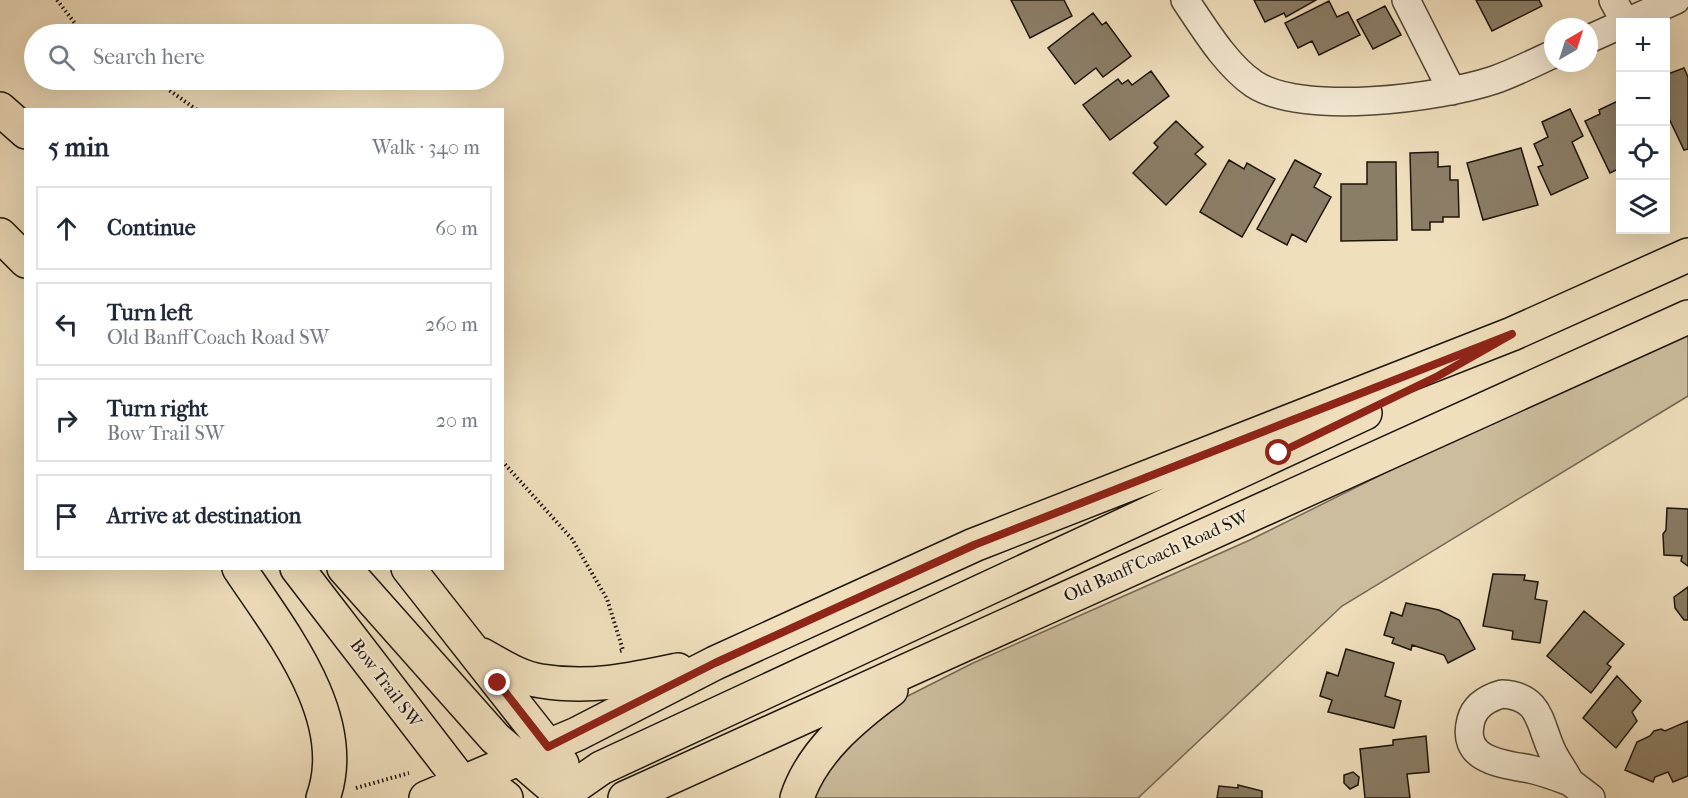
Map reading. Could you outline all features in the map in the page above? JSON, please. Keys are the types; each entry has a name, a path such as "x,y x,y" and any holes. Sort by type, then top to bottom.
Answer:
{"main road":[{"path":"0,109 24,130"},
{"path":"0,235 24,259"},
{"path":"419,785 486,794 533,759 715,663 974,545 1512,334 1688,255"},
{"name":"Old Banff Coach Road SW","path":"625,798 1688,317"},
{"path":"346,570 570,795 601,768 1339,426 1438,376 1512,334"},
{"path":"240,570 288,642 323,711 329,783 338,794"},
{"name":"Bow Trail SW","path":"299,570 486,794"},
{"path":"410,570 468,646 533,759"},
{"path":"468,646 522,675 541,681 603,685 715,663"},
{"path":"798,798 821,753 863,711 935,657"}],"street":[{"path":"1185,0 1235,67 1254,84 1295,100 1423,97 1494,80 1544,58"},
{"path":"1406,0 1452,91"},
{"path":"1613,0 1624,18"},
{"path":"1635,18 1676,0"},
{"path":"1598,35 1616,27"}],"path":[{"path":"57,0 75,24"},
{"path":"170,90 194,108"},
{"path":"504,463 572,539 607,599 623,650 613,652"},
{"path":"338,794 419,785"}],"shaded area":[{"path":"1688,330 1688,396 1342,606 1138,798 806,798 852,736 902,699 973,663 1250,540 1534,399"}],"building":[{"path":"1011,0 1064,0 1072,16 1030,38"},
{"path":"1254,0 1316,0 1286,17 1284,13 1265,22"},
{"path":"1476,0 1539,0 1542,6 1492,31"},
{"path":"1329,1 1337,17 1348,12 1360,35 1319,55 1312,41 1298,48 1285,23"},
{"path":"1385,6 1401,35 1373,49 1357,20"},
{"path":"1093,13 1102,25 1106,22 1131,56 1103,77 1096,68 1075,84 1048,48"},
{"path":"1684,68 1688,77 1688,149 1684,150 1670,120 1670,73"},
{"path":"1151,71 1169,96 1110,140 1083,105 1118,79 1122,84 1128,80 1132,85"},
{"path":"1616,102 1616,170 1610,173 1585,121 1600,114 1599,110"},
{"path":"1570,109 1583,136 1572,142 1588,178 1551,195 1538,167 1543,165 1534,144 1548,137 1542,122"},
{"path":"1176,121 1203,147 1195,154 1206,164 1166,205 1133,173 1158,147 1154,143"},
{"path":"1521,148 1538,205 1483,220 1467,163"},
{"path":"1438,152 1438,167 1450,166 1450,180 1458,180 1459,217 1443,217 1443,222 1430,222 1430,230 1412,230 1410,153"},
{"path":"1229,160 1244,169 1247,163 1275,179 1242,237 1200,212"},
{"path":"1295,160 1321,174 1314,187 1331,197 1306,242 1292,234 1287,245 1257,229"},
{"path":"1367,162 1396,162 1397,240 1341,241 1341,184 1367,184"},
{"path":"1667,508 1688,509 1688,566 1681,561 1682,556 1664,555 1663,534 1666,530"},
{"path":"1493,574 1525,575 1524,580 1538,582 1535,599 1547,601 1540,643 1512,639 1513,631 1483,626"},
{"path":"1688,587 1688,620 1684,620 1675,608 1674,597"},
{"path":"1406,603 1439,610 1459,620 1475,649 1448,663 1444,655 1412,645 1411,650 1392,643 1394,638 1384,635 1391,612 1402,616"},
{"path":"1584,611 1624,644 1607,664 1611,667 1591,693 1547,656"},
{"path":"1346,649 1394,663 1385,696 1401,701 1394,728 1328,712 1332,700 1320,696 1327,672 1338,676"},
{"path":"1617,676 1641,701 1632,712 1637,721 1616,748 1583,718"},
{"path":"1688,721 1688,776 1673,782 1668,772 1655,777 1653,782 1625,770 1637,742 1650,736 1654,731 1661,729 1665,731"},
{"path":"1426,736 1429,772 1407,774 1410,798 1365,798 1360,749 1393,745 1393,740"},
{"path":"1353,772 1359,777 1358,785 1350,789 1344,783 1344,775"},
{"path":"1238,785 1262,791 1262,798 1217,798 1219,786 1238,788"}],"route":[{"path":"498,683 548,747 715,663 974,545 1512,334 1438,376 1339,426 1279,453"}]}
